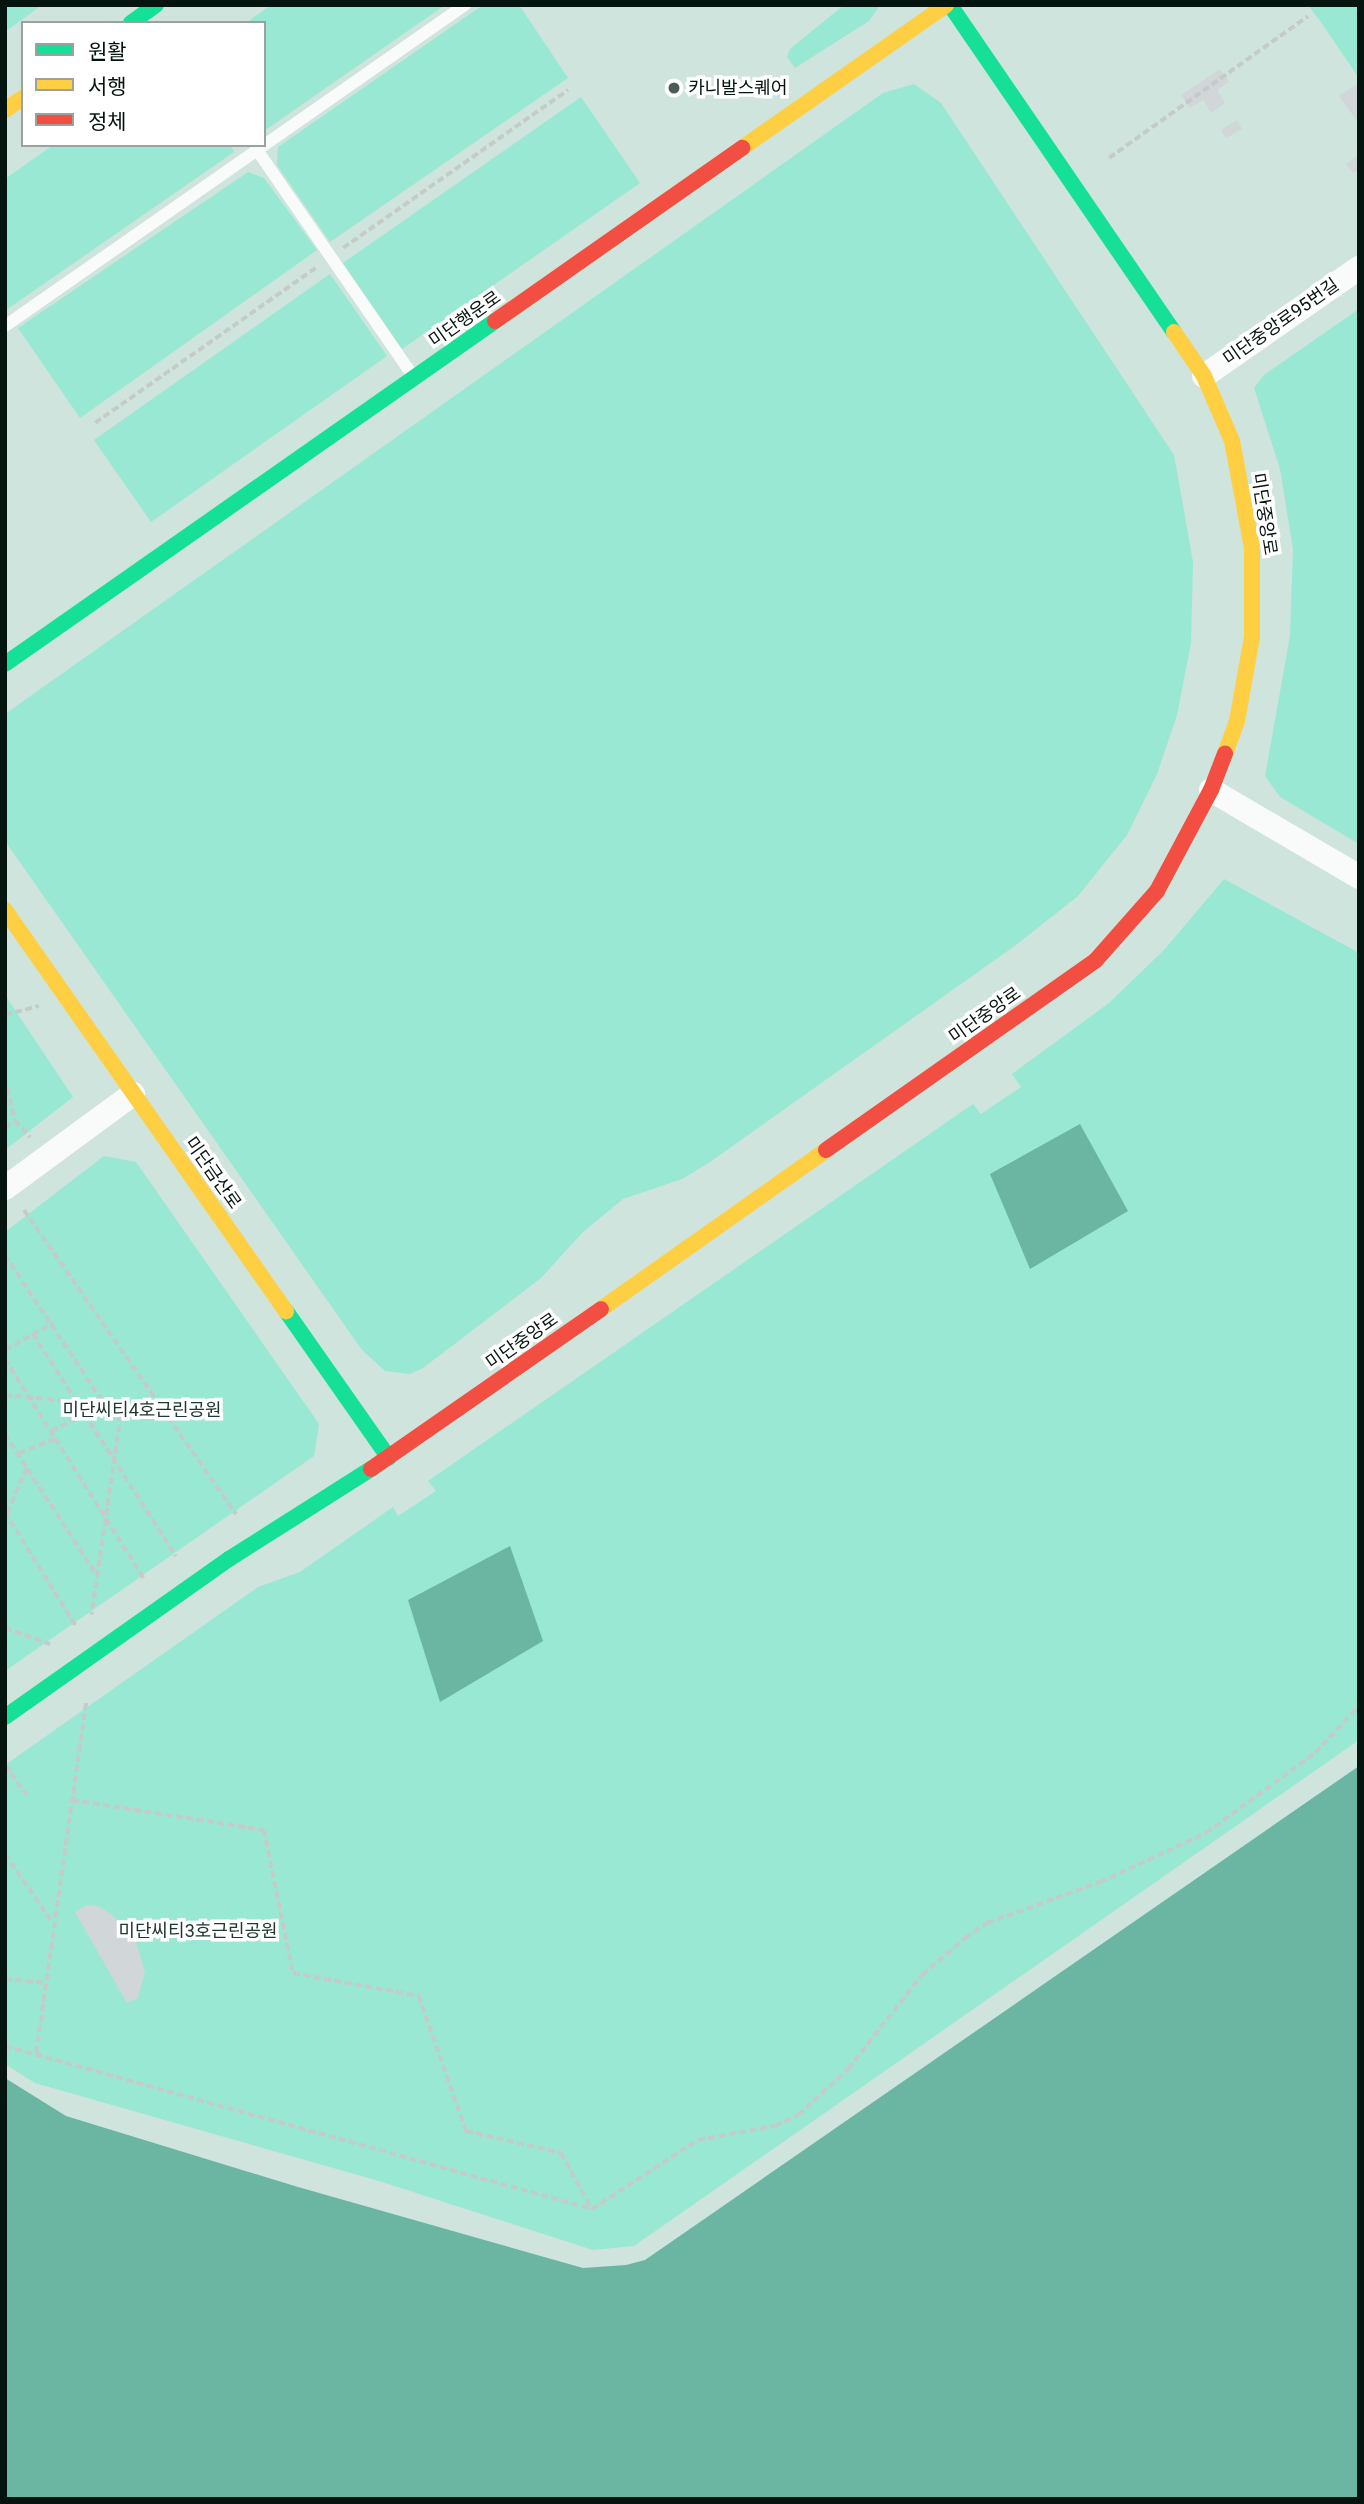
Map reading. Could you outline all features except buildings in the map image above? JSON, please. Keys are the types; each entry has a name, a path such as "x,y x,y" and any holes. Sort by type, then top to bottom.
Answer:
{"street":[{"path":"134,21 156,5"},
{"name":"미단중앙로","path":"5,1717 229,1559 389,1458 1096,960 1157,891 1212,790 1237,721 1252,637 1252,548 1232,441 1204,376 948,5"},
{"name":"미단행운로","path":"5,664 948,5"},
{"path":"5,110 21,99"},
{"name":"미단중앙로95번길","path":"1204,376 1359,268"},
{"path":"1212,790 1359,877"},
{"name":"미단금산로","path":"5,910 389,1458"},
{"path":"5,1188 134,1094"}],"lane":[{"path":"266,144 465,5"},
{"path":"5,326 261,147"},
{"path":"257,150 415,379"}],"path":[{"path":"1109,158 1308,16"},
{"path":"5,1015 40,1006"},
{"path":"5,1078 15,1120 30,1137"},
{"path":"5,1128 15,1120"},
{"path":"24,1210 236,1514"},
{"path":"5,1255 53,1323 105,1405"},
{"path":"5,1350 53,1323"},
{"path":"33,1334 176,1556"},
{"path":"5,1359 144,1579"},
{"path":"5,1395 116,1406 121,1415 92,1615"},
{"path":"51,1431 85,1414"},
{"path":"5,1434 97,1576"},
{"path":"18,1453 56,1439"},
{"path":"27,1467 6,1513 76,1626"},
{"path":"5,1628 50,1644"},
{"path":"36,2053 86,1700"},
{"path":"5,2046 592,2209 698,2140 775,2126 798,2115 848,2069 922,1975 965,1938 987,1923 1100,1882 1206,1833 1315,1753 1359,1706"},
{"path":"5,1765 27,1794"},
{"path":"72,1800 264,1830 293,1973 419,1996 466,2131 561,2152 592,2209"},
{"path":"5,1854 54,1925"},
{"path":"5,1979 46,1983"}],"green space":[{"path":"5,5 42,5 5,32"},
{"path":"271,5 445,5 266,130 266,21 249,21"},
{"path":"483,5 519,5 568,78 330,242 277,165 278,147"},
{"path":"844,5 880,5 869,21 795,68 787,57 790,49"},
{"path":"1308,5 1359,5 1359,78 1323,25"},
{"path":"914,84 941,103 1174,455 1193,562 1191,643 1177,715 1157,774 1127,835 1078,896 1016,945 710,1162 682,1179 623,1199 583,1232 541,1278 423,1368 410,1374 385,1371 362,1350 5,841 5,714 883,93"},
{"path":"581,97 640,183 402,349 343,263"},
{"path":"50,147 231,147 234,152 6,310 5,179"},
{"path":"248,172 264,178 317,250 80,418 18,328"},
{"path":"330,274 387,356 151,522 94,440"},
{"path":"1359,309 1359,844 1280,797 1265,776 1290,636 1293,549 1280,469 1254,388 1264,375"},
{"name":"미단씨티3호근린공원","path":"1224,879 1359,953 1359,1740 634,2246 593,2250 379,2181 35,2083 5,2064 5,1765 258,1587 300,1572 393,1507 398,1516 436,1491 428,1481 973,1104 981,1114 1021,1087 1012,1074 1109,1003 1165,949"},
{"path":"5,995 73,1097 5,1150"},
{"name":"미단씨티4호근린공원","path":"104,1156 136,1162 319,1424 314,1456 5,1671 5,1232"}],"shaded area":[{"path":"1080,1124 1128,1211 1030,1269 990,1174"},
{"path":"510,1546 543,1641 440,1702 408,1600"},
{"path":"1359,1766 1359,2499 5,2499 5,2078 66,2116 298,2187 583,2268 626,2265 645,2260"}],"traffic: fast":[{"path":"134,21 156,5"},
{"path":"950,5 1174,332"},
{"path":"5,664 495,321"},
{"path":"286,1311 389,1458"},
{"path":"5,1717 229,1559 371,1469"}],"traffic: slow":[{"path":"742,148 946,5"},
{"path":"5,110 21,99"},
{"path":"1174,332 1204,376 1232,441 1252,548 1252,637 1237,721 1225,754"},
{"path":"5,910 286,1311"},
{"path":"601,1309 826,1150"}],"traffic: jam":[{"path":"495,321 742,148"},
{"path":"826,1150 1096,960 1157,891 1211,790 1225,754"},
{"path":"371,1469 601,1309"}],"place":[{"name":"카니발스퀘어","path":"674,88"}]}
